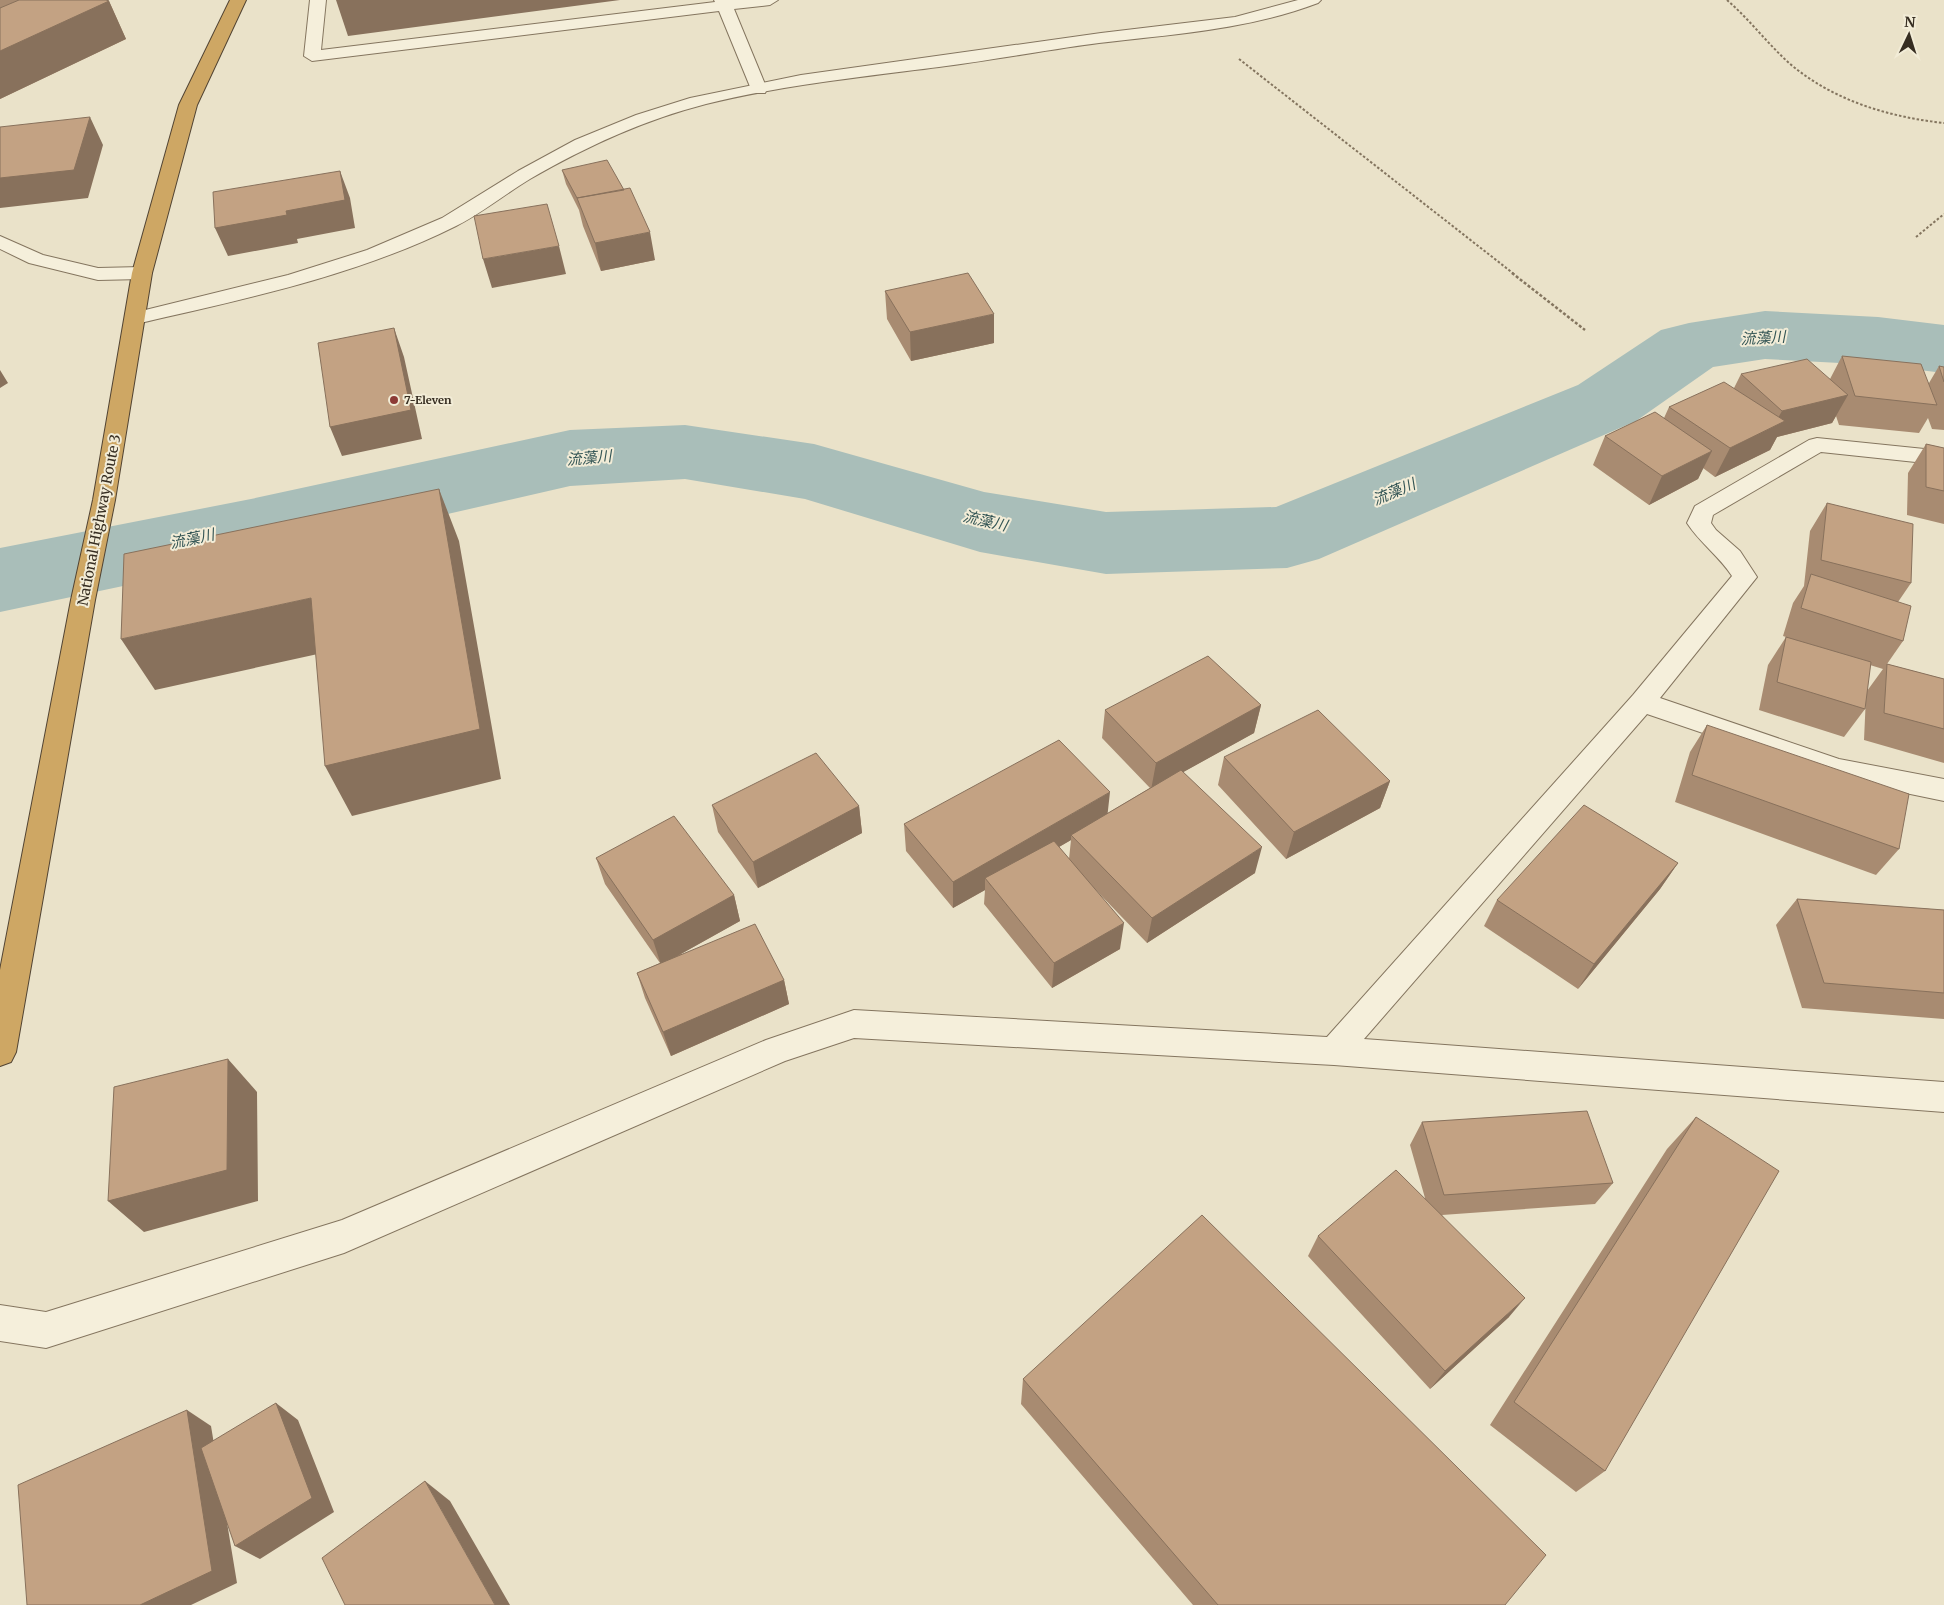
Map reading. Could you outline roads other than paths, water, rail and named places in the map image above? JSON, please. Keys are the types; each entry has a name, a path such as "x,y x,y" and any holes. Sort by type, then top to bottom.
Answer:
{"highway":[{"name":"National Highway Route 3","path":"0,1052 83,600 104,500 136,318 142,273 188,105 238,0"}],"street":[{"path":"318,0 312,56 724,3 770,0"},
{"path":"136,318 202,303 357,260 450,222 507,185 573,148 662,112 814,78 1248,21 1313,0"},
{"path":"724,3 758,89"},
{"path":"0,242 36,259 98,274 142,273"},
{"path":"1334,1051 1642,702 1744,576 1732,557 1708,536 1699,523 1703,511 1817,445 1944,458"},
{"path":"1642,702 1838,769 1944,790"},
{"path":"0,1323 46,1330 344,1236 777,1050 854,1024 1334,1051 1944,1097"}],"waterway":[{"name":"流藻川","path":"0,580 251,529 570,458 685,452 814,472 980,522 1106,543 1287,537 1607,403 1689,347 1765,335 1878,341 1944,349"}],"place":[{"name":"7-Eleven","path":"394,400"}]}
